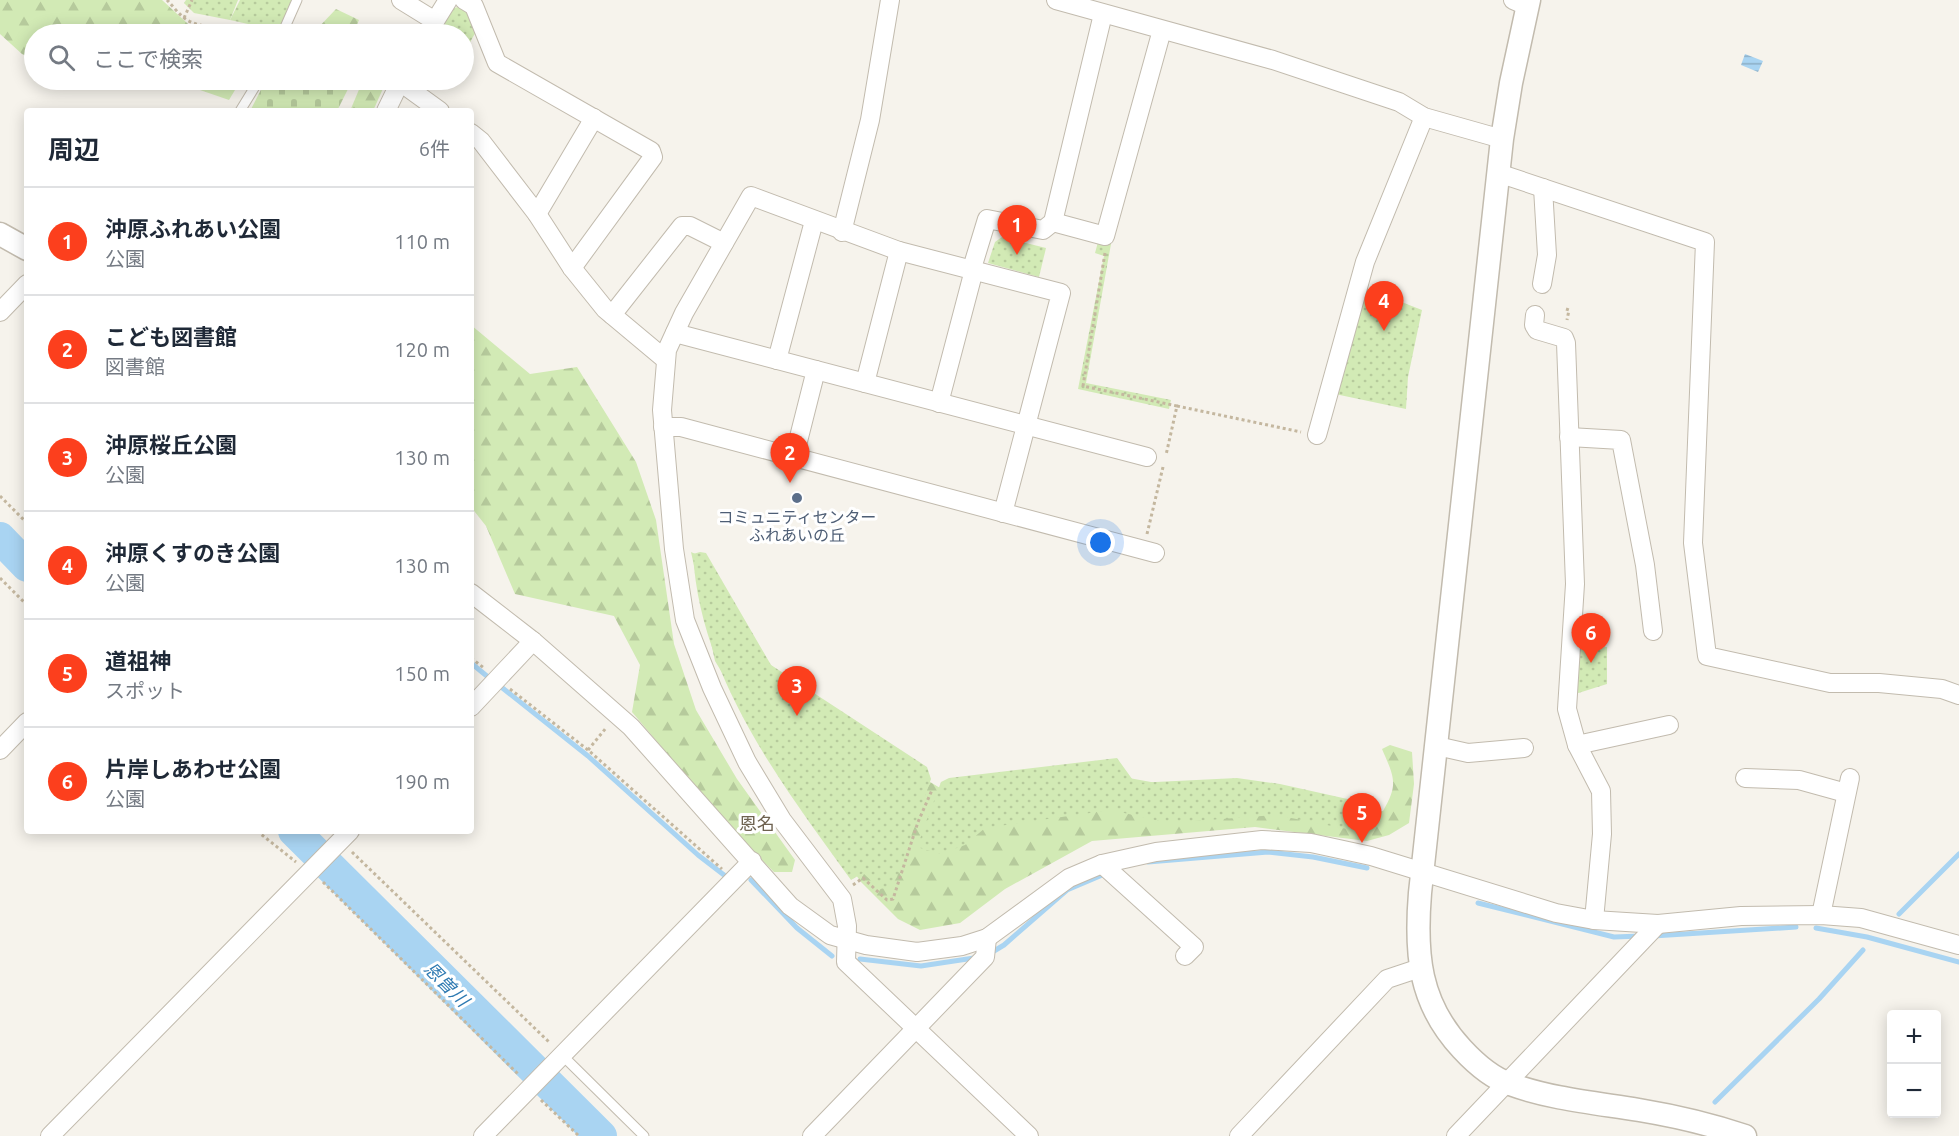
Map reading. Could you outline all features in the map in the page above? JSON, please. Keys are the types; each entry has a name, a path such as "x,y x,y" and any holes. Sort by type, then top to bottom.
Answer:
{"street":[{"path":"401,0 427,24"},
{"path":"433,24 448,0"},
{"path":"464,0 474,6 497,63 651,151 653,157 572,268"},
{"path":"842,232 870,120 890,0"},
{"path":"1056,0 1099,8 1162,30 1273,60 1399,102 1424,117 1502,139"},
{"path":"1523,2 1498,173 1423,870 1417,933 1420,968 1432,1008 1448,1034 1474,1062 1507,1083 1584,1102 1706,1123 1745,1136"},
{"path":"939,403 974,270 973,265 987,219 1043,230 1053,222 1099,8"},
{"path":"1053,222 1105,236 1162,30"},
{"path":"388,108 396,90"},
{"path":"413,90 436,108"},
{"path":"1317,435 1365,262 1424,117"},
{"path":"537,214 594,118"},
{"path":"474,135 481,141 537,214 572,268 612,315 666,360"},
{"path":"1498,173 1705,242 1693,543 1707,656 1830,683 1879,683 1942,689 1959,695"},
{"path":"1542,284 1546,255 1543,188"},
{"path":"1003,513 1061,293 899,251 842,232 751,196 675,333 666,360 663,427 674,549 690,636 747,762 782,820 840,896 848,940 846,962 1029,1136"},
{"path":"777,360 814,221"},
{"path":"612,315 682,226 690,226 724,243"},
{"path":"0,234 24,247"},
{"path":"865,383 899,251"},
{"path":"0,312 24,287"},
{"path":"1535,315 1534,325 1537,330 1564,338 1566,343 1575,584 1568,709 1577,746 1601,791 1602,834 1594,920"},
{"path":"675,333 1147,458"},
{"path":"794,458 816,370"},
{"path":"663,427 681,427 1150,552"},
{"path":"1569,437 1621,440 1645,565 1653,632"},
{"path":"474,595 533,641 616,714 752,861 790,906 806,920 830,935 848,940 917,952 963,946 987,938 1069,878 1102,864 1156,852 1262,840 1311,843 1423,870 1556,913 1650,933 1741,916 1821,915 1861,918 1959,945"},
{"path":"474,704 533,641"},
{"path":"1577,746 1669,724"},
{"path":"0,750 24,725"},
{"path":"1437,746 1468,753 1524,748"},
{"path":"1757,774 1848,785 1821,915"},
{"path":"50,1136 342,839"},
{"path":"483,1136 752,861"},
{"path":"1102,864 1194,947"},
{"path":"1456,1136 1650,933"},
{"path":"812,1136 985,957 987,938"},
{"path":"1239,1136 1387,979 1420,968"}],"lane":[{"path":"286,24 297,0"},
{"path":"242,108 253,90"},
{"path":"560,1057 644,1136"}],"path":[{"path":"167,0 184,18 197,24"},
{"path":"184,18 192,0"},
{"path":"1101,235 1098,250 1107,254 1083,386 1317,435"},
{"path":"1150,552 1177,406"},
{"path":"0,496 24,520"},
{"path":"0,578 24,602"},
{"path":"474,660 588,750 734,880"},
{"path":"588,750 616,714"},
{"path":"840,896 863,878 887,900 893,898 918,822 932,790"},
{"path":"262,834 336,894 579,1136"},
{"path":"342,839 560,1057"}],"green space":[{"path":"0,0 162,0 188,24 24,24 24,55 0,34"},
{"path":"186,0 238,0 230,20 194,13 184,3"},
{"path":"240,0 294,0 282,24 248,24 230,20"},
{"path":"462,6 470,10 478,28 474,35 474,24 444,24 454,8"},
{"path":"336,9 359,20 357,24 322,24"},
{"path":"200,90 235,90 229,100"},
{"path":"261,90 348,90 338,108 252,108"},
{"path":"359,90 382,90 374,108 351,108"},
{"path":"1002,237 1046,248 1039,277 988,263 995,242"},
{"path":"1098,242 1111,244 1086,383 1171,400 1169,409 1078,389 1104,256 1095,253"},
{"path":"1363,287 1422,310 1408,377 1406,409 1335,394"},
{"path":"474,327 530,374 577,367 636,462 656,520 674,644 696,710 737,779 795,860 792,872 774,872 730,828 632,712 640,665 614,616 515,594 486,526 474,511"},
{"path":"691,552 709,560 764,660 903,766 952,795 1107,774 1173,786 1295,798 1358,811 1383,811 1391,794 1393,780 1382,749 1390,745 1412,752 1414,784 1409,823 1389,835 1367,841 1255,827 1092,841 1005,889 960,923 920,930 898,919 860,881 834,841 801,803 715,661"},
{"path":"706,553 771,665 927,767 931,779 897,877 891,887 880,889 863,873 851,880 798,806 748,727 711,644 699,600 693,554"},
{"path":"1607,647 1607,684 1572,695 1577,649"},
{"path":"1117,758 1135,783 1237,778 1280,784 1352,800 1347,829 1276,815 1168,823 1111,810 985,828 965,845 940,854 917,847 941,782 949,778"}],"water":[{"path":"1745,54 1763,61 1758,72 1741,65"}],"waterway":[{"name":"恩曽川","path":"0,538 24,563"},
{"path":"474,665 488,677"},
{"path":"500,686 588,756 698,855 724,875"},
{"name":"恩曽川","path":"297,834 601,1136"},
{"path":"1148,862 1268,852 1313,857 1367,868"},
{"path":"1899,914 1959,854"},
{"path":"994,951 1004,945 1067,890 1107,873"},
{"path":"751,880 797,928 832,956"},
{"path":"1478,903 1614,937 1641,936"},
{"path":"1653,936 1796,927"},
{"path":"1816,928 1867,937 1959,962"},
{"path":"1715,1102 1819,999 1863,950"},
{"path":"860,959 921,966 974,958"}],"place":[{"name":"沖原ふれあい公園","path":"1017,255"},
{"name":"沖原くすのき公園","path":"1384,331"},
{"name":"こども図書館","path":"790,483"},
{"name":"コミュニティセンター ふれあいの丘","path":"797,498"},
{"name":"片岸しあわせ公園","path":"1591,663"},
{"name":"沖原桜丘公園","path":"797,716"},
{"name":"道祖神","path":"1362,843"}],"district":[{"name":"恩名","path":"757,823"}]}
